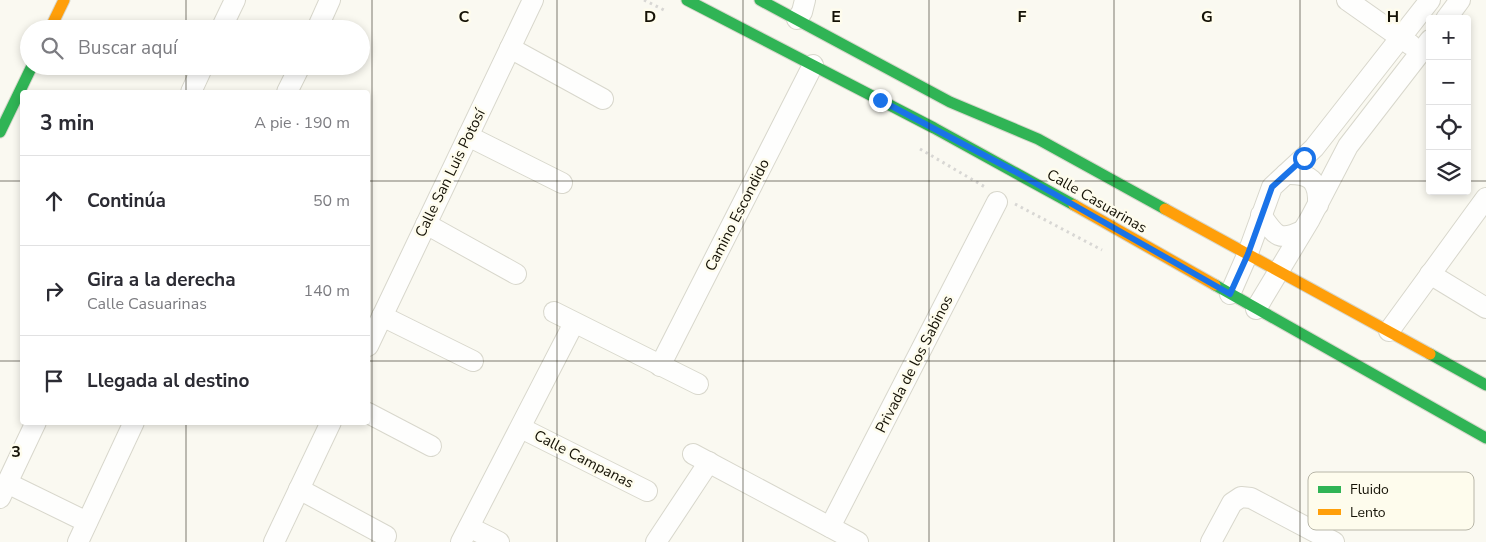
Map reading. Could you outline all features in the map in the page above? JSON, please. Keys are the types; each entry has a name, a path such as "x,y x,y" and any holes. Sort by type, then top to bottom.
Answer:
{"main road":[{"path":"54,20 64,0"},
{"name":"Calle Casuarinas","path":"687,0 1014,171 1486,438"},
{"name":"Calle Casuarinas","path":"760,0 950,102 1038,139 1486,385"},
{"path":"21,90 28,75"},
{"path":"0,132 20,92"}],"street":[{"path":"225,20 235,0"},
{"path":"321,20 330,0"},
{"name":"Calle San Luis Potosí","path":"370,342 533,0"},
{"path":"797,19 802,12 805,0"},
{"path":"1256,309 1318,205 1348,146 1425,46 1401,39 1347,0"},
{"path":"1230,294 1248,254 1272,187 1314,148 1430,0"},
{"path":"1449,15 1460,0"},
{"path":"510,48 604,99"},
{"name":"Camino Escondido","path":"660,366 813,65"},
{"path":"192,90 200,75"},
{"path":"288,90 296,75"},
{"path":"468,136 562,183"},
{"path":"1286,174 1308,176 1315,183 1319,191 1318,205"},
{"path":"1389,331 1486,198"},
{"name":"Privada de los Sabinos","path":"830,527 997,202"},
{"path":"1261,215 1269,227 1281,236 1290,237 1302,231"},
{"path":"426,224 516,274"},
{"path":"1430,274 1486,308"},
{"path":"554,312 698,384"},
{"path":"382,316 473,361"},
{"path":"499,542 465,534 574,322"},
{"path":"370,414 431,446"},
{"path":"35,425 4,491 87,522"},
{"path":"78,542 133,425"},
{"path":"274,542 330,425"},
{"name":"Calle Campanas","path":"521,428 647,491"},
{"path":"656,542 701,458 858,542"},
{"path":"299,489 386,536"},
{"path":"1211,542 1232,503 1241,498 1250,498 1308,528"},
{"path":"1311,530 1334,542"}],"traffic: fast":[{"path":"687,0 934,128 1074,205"},
{"path":"760,0 950,102 1038,139 1165,209"},
{"path":"20,90 28,75"},
{"path":"0,132 20,91"},
{"path":"1215,285 1486,438"},
{"path":"1430,354 1486,385"}],"traffic: slow":[{"path":"54,20 64,0"},
{"path":"1074,205 1215,285"},
{"path":"1165,209 1430,354"}],"route":[{"path":"880,100 1014,171 1230,294 1248,254 1266,199 1272,187 1304,158"}]}
